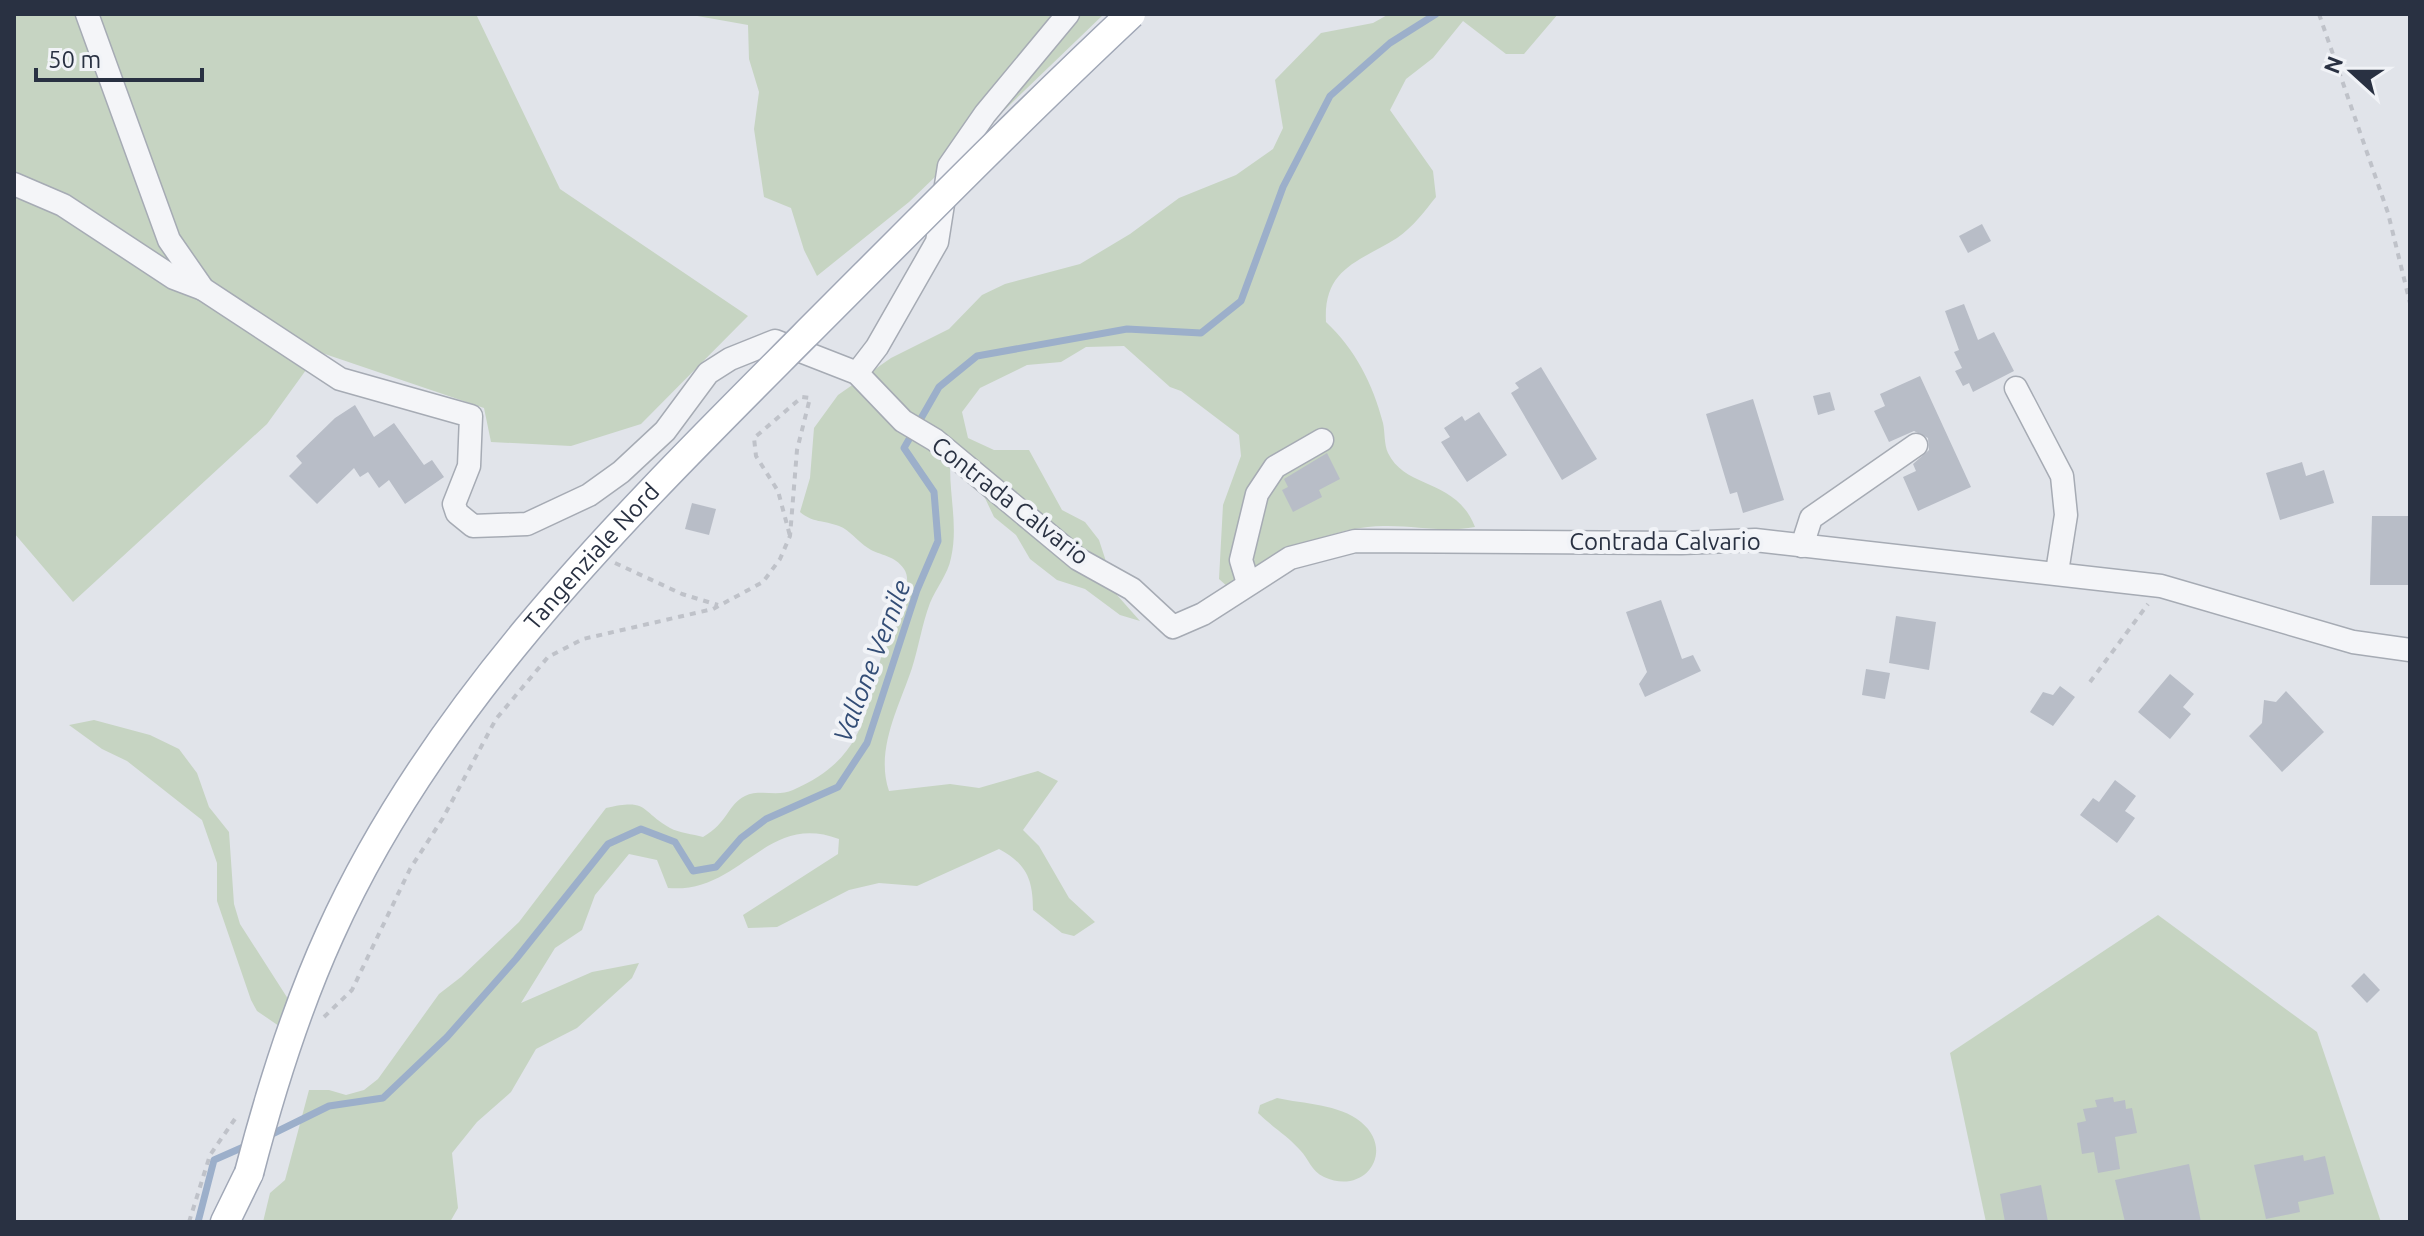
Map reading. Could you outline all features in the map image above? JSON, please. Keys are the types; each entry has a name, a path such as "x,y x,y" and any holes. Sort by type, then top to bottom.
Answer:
{"main road":[{"name":"Tangenziale Nord","path":"241,1222 249,1173 294,1024 330,932 431,758 507,653 676,465 1049,91 1131,14"},
{"path":"225,1222 249,1173"}],"street":[{"name":"Contrada Calvario","path":"87,14 169,240 203,289 340,379 471,416 469,466 454,504 457,513 473,526 527,524 589,495 621,472 665,431 708,373 730,359 775,341 857,373 903,421 935,440 1078,559 1132,589 1173,627 1203,614 1290,558 1355,541 1681,543 1755,540 2161,586 2353,642 2410,650"},
{"path":"857,373 877,347 937,242 949,166 993,104 1068,14"},
{"path":"14,184 63,205 174,278 203,289"},
{"path":"2016,388 2062,476 2066,515 2057,572"},
{"path":"1248,583 1241,560 1257,494 1275,467 1322,440"},
{"path":"1802,546 1811,518 1916,445"}],"path":[{"path":"2319,14 2388,213 2410,303"},
{"path":"314,1027 352,990 410,869 443,818 496,719 548,657 583,639 720,606 763,582 780,559 790,536 797,450 810,398 802,397 754,438 756,456 778,491 790,536"},
{"path":"606,556 682,594 720,606"},
{"path":"2090,682 2161,586"},
{"path":"189,1222 210,1155 238,1114"}],"green space":[{"path":"14,14 476,14 560,189 748,316 641,424 571,446 491,442 484,408 319,352 267,424 73,602 14,533"},
{"path":"686,14 1104,14 909,202 817,276 804,250 791,208 764,197 754,129 759,92 749,59 748,25"},
{"path":"1389,14 1558,14 1524,54 1506,54 1463,21 1433,58 1406,79 1390,110 1433,171 1436,197 1403,234 1346,269 1330,289 1327,304 1326,322 1362,368 1374,395 1388,453 1396,465 1407,473 1456,500 1467,511 1475,527 1383,526 1341,532 1283,555 1229,588 1219,579 1223,505 1241,456 1239,435 1181,391 1170,387 1124,346 1086,347 1061,362 1027,365 980,388 962,412 968,438 994,450 1029,450 1062,510 1085,522 1099,540 1117,595 1140,621 1120,615 1085,589 1057,580 1030,559 1016,535 994,517 985,498 979,461 953,443 950,472 954,529 951,558 930,603 912,668 890,729 885,776 889,791 950,784 979,788 1038,771 1058,781 1023,830 1039,846 1069,898 1095,922 1074,936 1062,933 1033,910 1030,881 1022,867 999,849 917,886 879,883 849,890 777,927 748,928 743,915 838,854 839,839 813,833 791,836 772,844 716,879 694,886 668,888 657,860 629,854 595,895 582,930 555,948 521,1003 592,972 639,963 632,978 577,1028 536,1049 511,1092 477,1122 452,1153 458,1208 450,1222 263,1222 270,1193 285,1180 309,1090 329,1090 346,1095 364,1090 378,1079 439,994 519,922 606,808 637,805 670,828 703,837 718,826 734,804 745,796 793,790 838,761 852,743 869,704 907,576 896,561 868,548 843,528 814,520 800,512 810,478 814,428 838,395 891,358 949,329 982,295 1005,284 1080,264 1130,234 1179,198 1236,175 1273,149 1283,128 1275,80 1321,33 1373,23"},
{"path":"94,720 150,735 179,749 197,773 209,807 229,832 234,904 240,924 290,1002 279,1026 257,1011 251,1000 217,901 217,863 202,820 127,761 102,749 69,725"},
{"path":"2158,915 2317,1032 2381,1222 1986,1222 1950,1053"},
{"path":"1277,1098 1332,1108 1361,1122 1371,1133 1376,1146 1371,1168 1363,1176 1352,1180 1324,1177 1295,1145 1258,1113 1260,1105"}],"building":[{"path":"1982,224 1991,241 1968,253 1959,236"},
{"path":"1964,304 1978,340 1994,332 2014,371 1973,392 1969,383 1963,386 1955,371 1962,368 1954,352 1959,350 1945,311"},
{"path":"1541,367 1597,459 1562,480 1511,393 1519,388 1515,383"},
{"path":"1920,376 1971,487 1918,511 1903,477 1916,471 1913,464 1929,450 1928,438 1914,431 1889,442 1874,411 1885,406 1880,394"},
{"path":"1830,392 1835,410 1818,415 1813,396"},
{"path":"1753,399 1784,500 1743,513 1737,492 1730,494 1706,414"},
{"path":"355,405 374,437 394,423 424,465 432,460 444,477 405,504 389,480 379,488 368,472 360,477 354,468 317,504 289,476 302,463 296,456 335,418"},
{"path":"1479,412 1507,455 1467,482 1441,442 1450,437 1444,428 1462,416 1465,421"},
{"path":"1327,453 1340,479 1319,490 1322,497 1293,512 1282,490 1288,487 1284,479"},
{"path":"2302,462 2306,476 2324,470 2334,503 2280,520 2266,473"},
{"path":"692,503 716,509 709,535 685,529"},
{"path":"2372,516 2410,516 2410,585 2370,585"},
{"path":"1661,600 1682,659 1693,655 1701,671 1645,697 1639,684 1647,672 1626,612"},
{"path":"1896,616 1936,622 1929,670 1889,663"},
{"path":"1866,669 1890,673 1885,699 1862,695"},
{"path":"2170,674 2194,694 2183,707 2191,714 2170,739 2138,712"},
{"path":"2060,686 2075,697 2053,726 2030,712 2043,692 2053,695"},
{"path":"2286,691 2324,732 2282,772 2249,736 2262,723 2264,700 2276,702"},
{"path":"2115,780 2136,796 2125,811 2135,818 2117,843 2080,815 2093,798 2099,802"},
{"path":"2364,973 2380,990 2367,1003 2351,986"},
{"path":"2113,1097 2114,1102 2125,1100 2126,1109 2132,1108 2137,1133 2115,1137 2120,1169 2098,1173 2094,1152 2082,1154 2077,1123 2086,1121 2083,1109 2097,1107 2095,1100"},
{"path":"2303,1155 2304,1161 2325,1156 2334,1194 2298,1202 2300,1212 2266,1219 2254,1165"},
{"path":"2189,1164 2201,1222 2125,1222 2115,1180"},
{"path":"2041,1185 2048,1222 2005,1222 2000,1194"}],"waterway":[{"name":"Vallone Vernile","path":"266,1137 329,1106 383,1098 447,1037 516,959 608,844 641,829 675,842 693,871 716,867 741,838 766,819 838,787 867,743 917,590 938,541 934,492 904,448 939,387 977,356 1127,329 1201,333 1241,301 1283,187 1330,96 1390,43 1436,14"},
{"name":"Vallone Vernile","path":"198,1222 214,1160 248,1145"}]}
